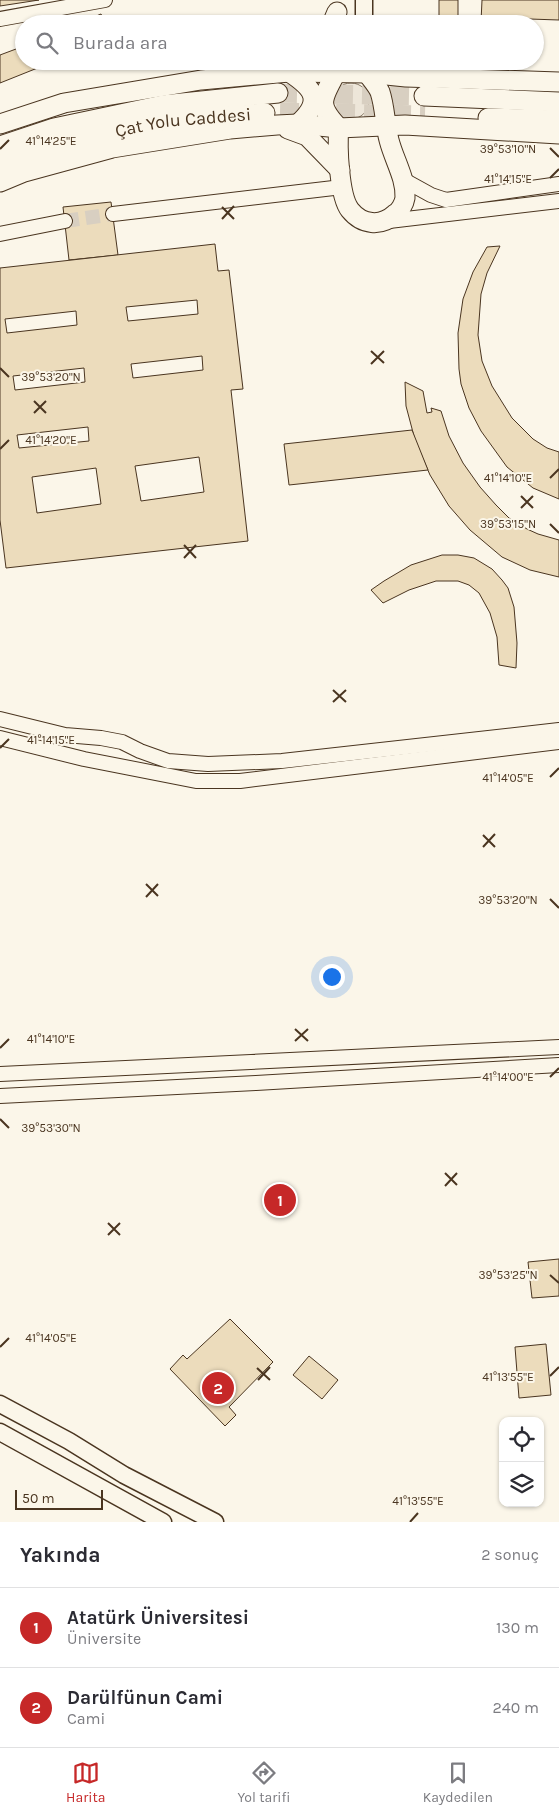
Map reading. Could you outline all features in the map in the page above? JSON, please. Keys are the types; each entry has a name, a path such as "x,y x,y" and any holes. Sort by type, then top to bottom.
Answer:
{"highway":[{"path":"0,124 64,103 200,80 279,70"},
{"path":"288,70 306,84 312,94 314,104 308,115 298,124"},
{"path":"335,70 325,92 323,104 326,115 339,128"},
{"path":"339,128 337,142 341,179 343,195 349,209 360,220 376,224 389,220 398,212 404,201 404,184 391,150 379,90 368,70"},
{"path":"379,70 412,78 559,102"},
{"path":"405,125 396,118 391,106 393,86 412,78 559,82"},
{"name":"Çat Yolu Caddesi","path":"0,146 54,128 163,105 278,110"},
{"path":"278,110 307,136 341,179"},
{"path":"278,110 298,124 339,128 405,125 559,134"},
{"path":"0,182 24,172 112,148 230,129 278,110"},
{"name":"Çat Yolu Caddesi","path":"0,165 72,140 164,121 278,110"},
{"path":"425,115 559,120"}],"main road":[{"path":"364,0 364,15"},
{"path":"0,1404 69,1441 124,1474 215,1522"},
{"path":"0,1432 163,1522"}],"street":[{"path":"22,15 105,0"},
{"path":"0,19 15,16"},
{"path":"113,214 341,179"},
{"path":"402,179 446,200 559,184"},
{"path":"389,220 559,201"},
{"path":"0,234 64,221"},
{"path":"0,719 65,735 111,740 168,761 208,764 282,761 559,730"},
{"path":"0,738 103,763 196,781 240,781 559,742"},
{"path":"103,763 105,746 111,740"},
{"path":"123,767 130,746"},
{"path":"0,1074 559,1046"},
{"path":"0,1096 559,1065"}],"shaded area":[{"path":"351,83 364,88 369,101 364,114 351,119 338,114 333,101 338,88"}],"building":[{"path":"0,0 39,0 0,6"},
{"path":"439,0 458,0 458,15 439,15"},
{"path":"482,0 559,0 559,20 544,19 544,15 481,15"},
{"path":"15,49 15,70 32,70 0,83 0,55"},
{"path":"111,202 118,255 69,260 63,207"},
{"path":"215,244 218,271 229,270 243,389 231,390 248,541 6,568 0,520 0,268","holes":["197,300 198,314 128,321 126,307","76,311 77,325 7,333 5,319","202,356 203,370 133,378 131,364","84,368 85,382 15,390 13,376","88,427 89,441 19,448 17,435","199,457 204,492 141,501 135,466","96,468 101,504 37,513 32,477"]},
{"path":"500,246 487,273 481,294 478,335 482,361 492,386 512,418 533,439 547,448 559,452 559,499 533,488 507,467 481,431 469,408 461,384 458,333 463,299 473,272 487,247"},
{"path":"405,382 423,391 427,413 432,412 431,408 441,411 449,436 463,463 496,505 509,518 527,529 559,540 559,577 530,570 502,557 470,530 449,506 430,475 415,440 406,406"},
{"path":"412,430 428,470 289,485 284,444"},
{"path":"442,555 474,558 492,569 508,588 514,607 517,643 516,668 499,665 497,637 490,613 479,593 469,585 458,581 436,581 409,590 383,603 371,590 411,565"},
{"path":"559,1259 559,1296 532,1298 528,1262"},
{"path":"230,1319 273,1362 229,1407 236,1415 225,1426 170,1369 183,1355 187,1359"},
{"path":"546,1344 551,1395 519,1398 515,1347"},
{"path":"309,1356 338,1380 322,1399 293,1375"}],"tunnel":[{"path":"278,93 424,96"},
{"path":"280,112 425,115"},
{"path":"65,221 113,214"}],"place":[{"name":"Atatürk Üniversitesi","path":"280,1200"},
{"name":"Darülfünun Cami","path":"218,1388"}]}
